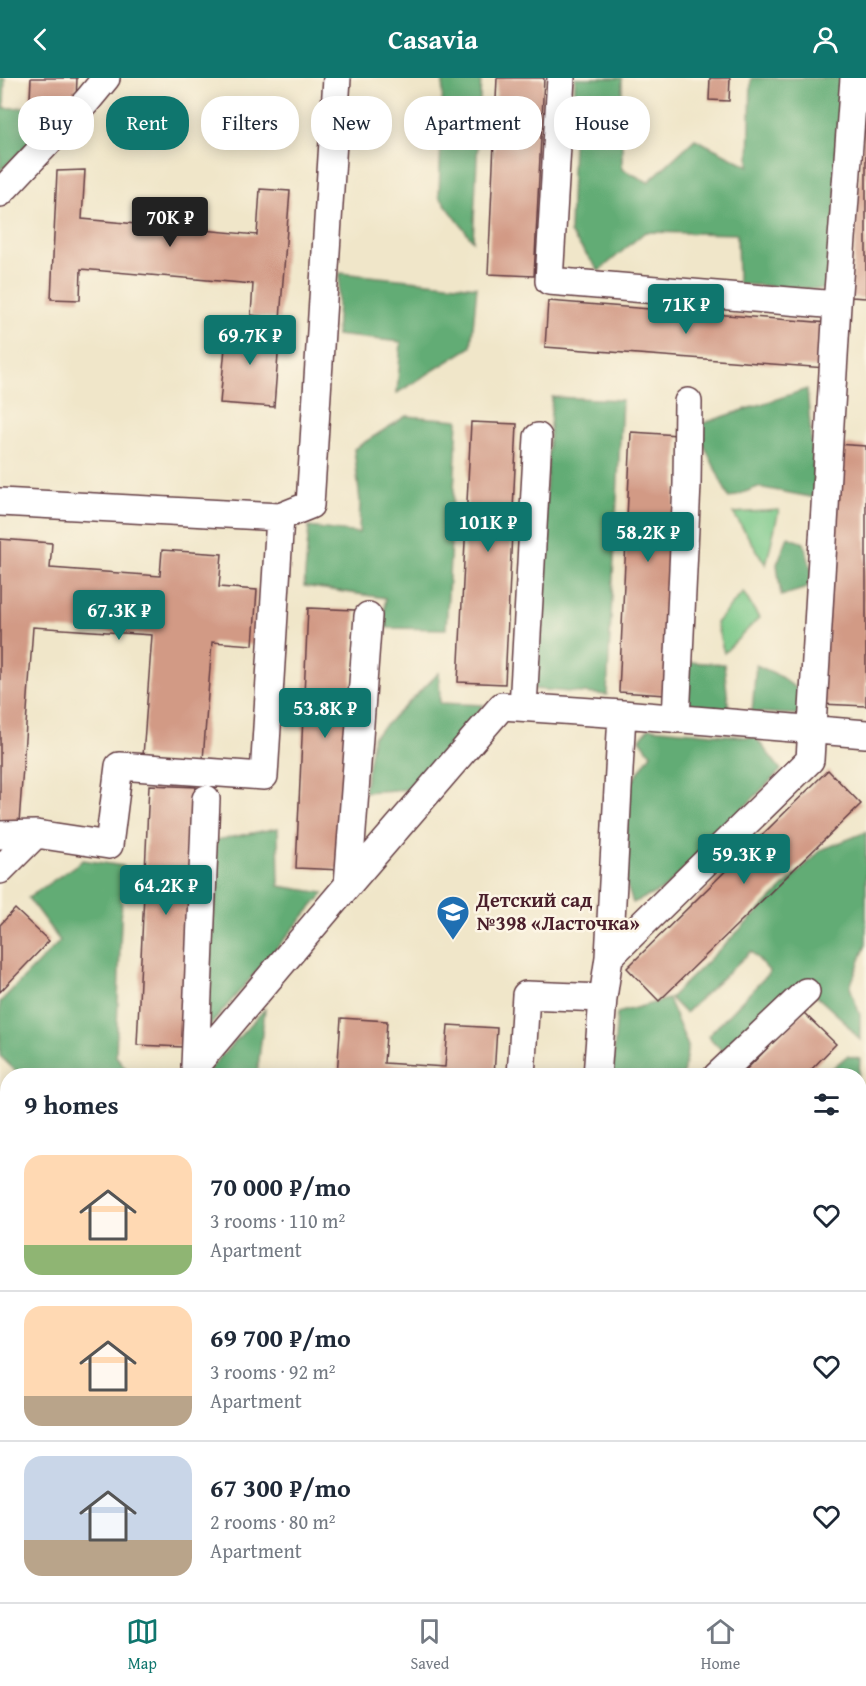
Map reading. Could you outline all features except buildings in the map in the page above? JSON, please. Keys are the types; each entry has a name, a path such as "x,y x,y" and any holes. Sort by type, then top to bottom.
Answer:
{"lane":[{"path":"0,193 88,90 106,78"},
{"path":"0,502 280,517 310,505 337,78"},
{"path":"561,78 549,281 837,305"},
{"path":"609,957 810,760 837,305 854,78"},
{"path":"676,718 687,484 688,402"},
{"path":"523,707 538,437"},
{"path":"0,835 36,834 109,845 119,766 264,776 280,517"},
{"path":"348,885 368,616"},
{"path":"206,799 195,1066 502,706 866,734"},
{"path":"598,1068 609,957 622,714"},
{"path":"0,870 36,834"},
{"path":"725,1068 806,992"},
{"path":"521,1068 526,995 603,998"}],"green space":[{"path":"0,78 5,78 4,108 18,108 18,150 22,150 0,171"},
{"path":"443,78 481,78 480,96 442,96"},
{"path":"575,78 622,78 622,96 574,96"},
{"path":"751,78 843,78 830,290 738,284 737,234 645,232 599,271 570,233 573,150 622,150 622,169 648,182 695,139 749,166"},
{"path":"441,150 477,150 473,241 439,196"},
{"path":"340,273 477,287 471,347 397,393 401,342 336,335"},
{"path":"807,389 816,498 758,487 729,498 695,426"},
{"path":"552,397 622,400 607,695 533,689"},
{"path":"406,416 458,420 446,629 384,628 385,598 304,586 309,527 359,533 360,501 354,449"},
{"path":"779,510 766,565 733,513"},
{"path":"788,537 804,543 812,572 807,588 781,596 777,564"},
{"path":"743,592 759,618 724,653 716,623"},
{"path":"687,662 724,664 729,711 687,705"},
{"path":"756,665 778,675 805,695 804,715 752,712"},
{"path":"439,673 440,703 484,705 413,789 364,792 373,737"},
{"path":"649,728 756,738 781,770 664,889 633,903 624,878 629,786 651,754 640,739"},
{"path":"278,828 279,886 324,893 207,1029 216,840"},
{"path":"866,832 866,944 850,987 860,1015 860,1040 843,1020 802,983 726,1055 708,1036 770,972 751,951 685,1013 670,998 821,850"},
{"path":"83,860 123,866 116,1056 125,1068 13,1068 0,1056 0,1002 60,941 28,898"},
{"path":"668,999 688,1046 684,1068 613,1068 617,1013"},
{"path":"265,1009 258,1068 210,1068"},
{"path":"847,1056 860,1059 859,1068 832,1068"}],"place":[{"name":"Детский сад №398 «Ласточка»","path":"453,941"}]}
